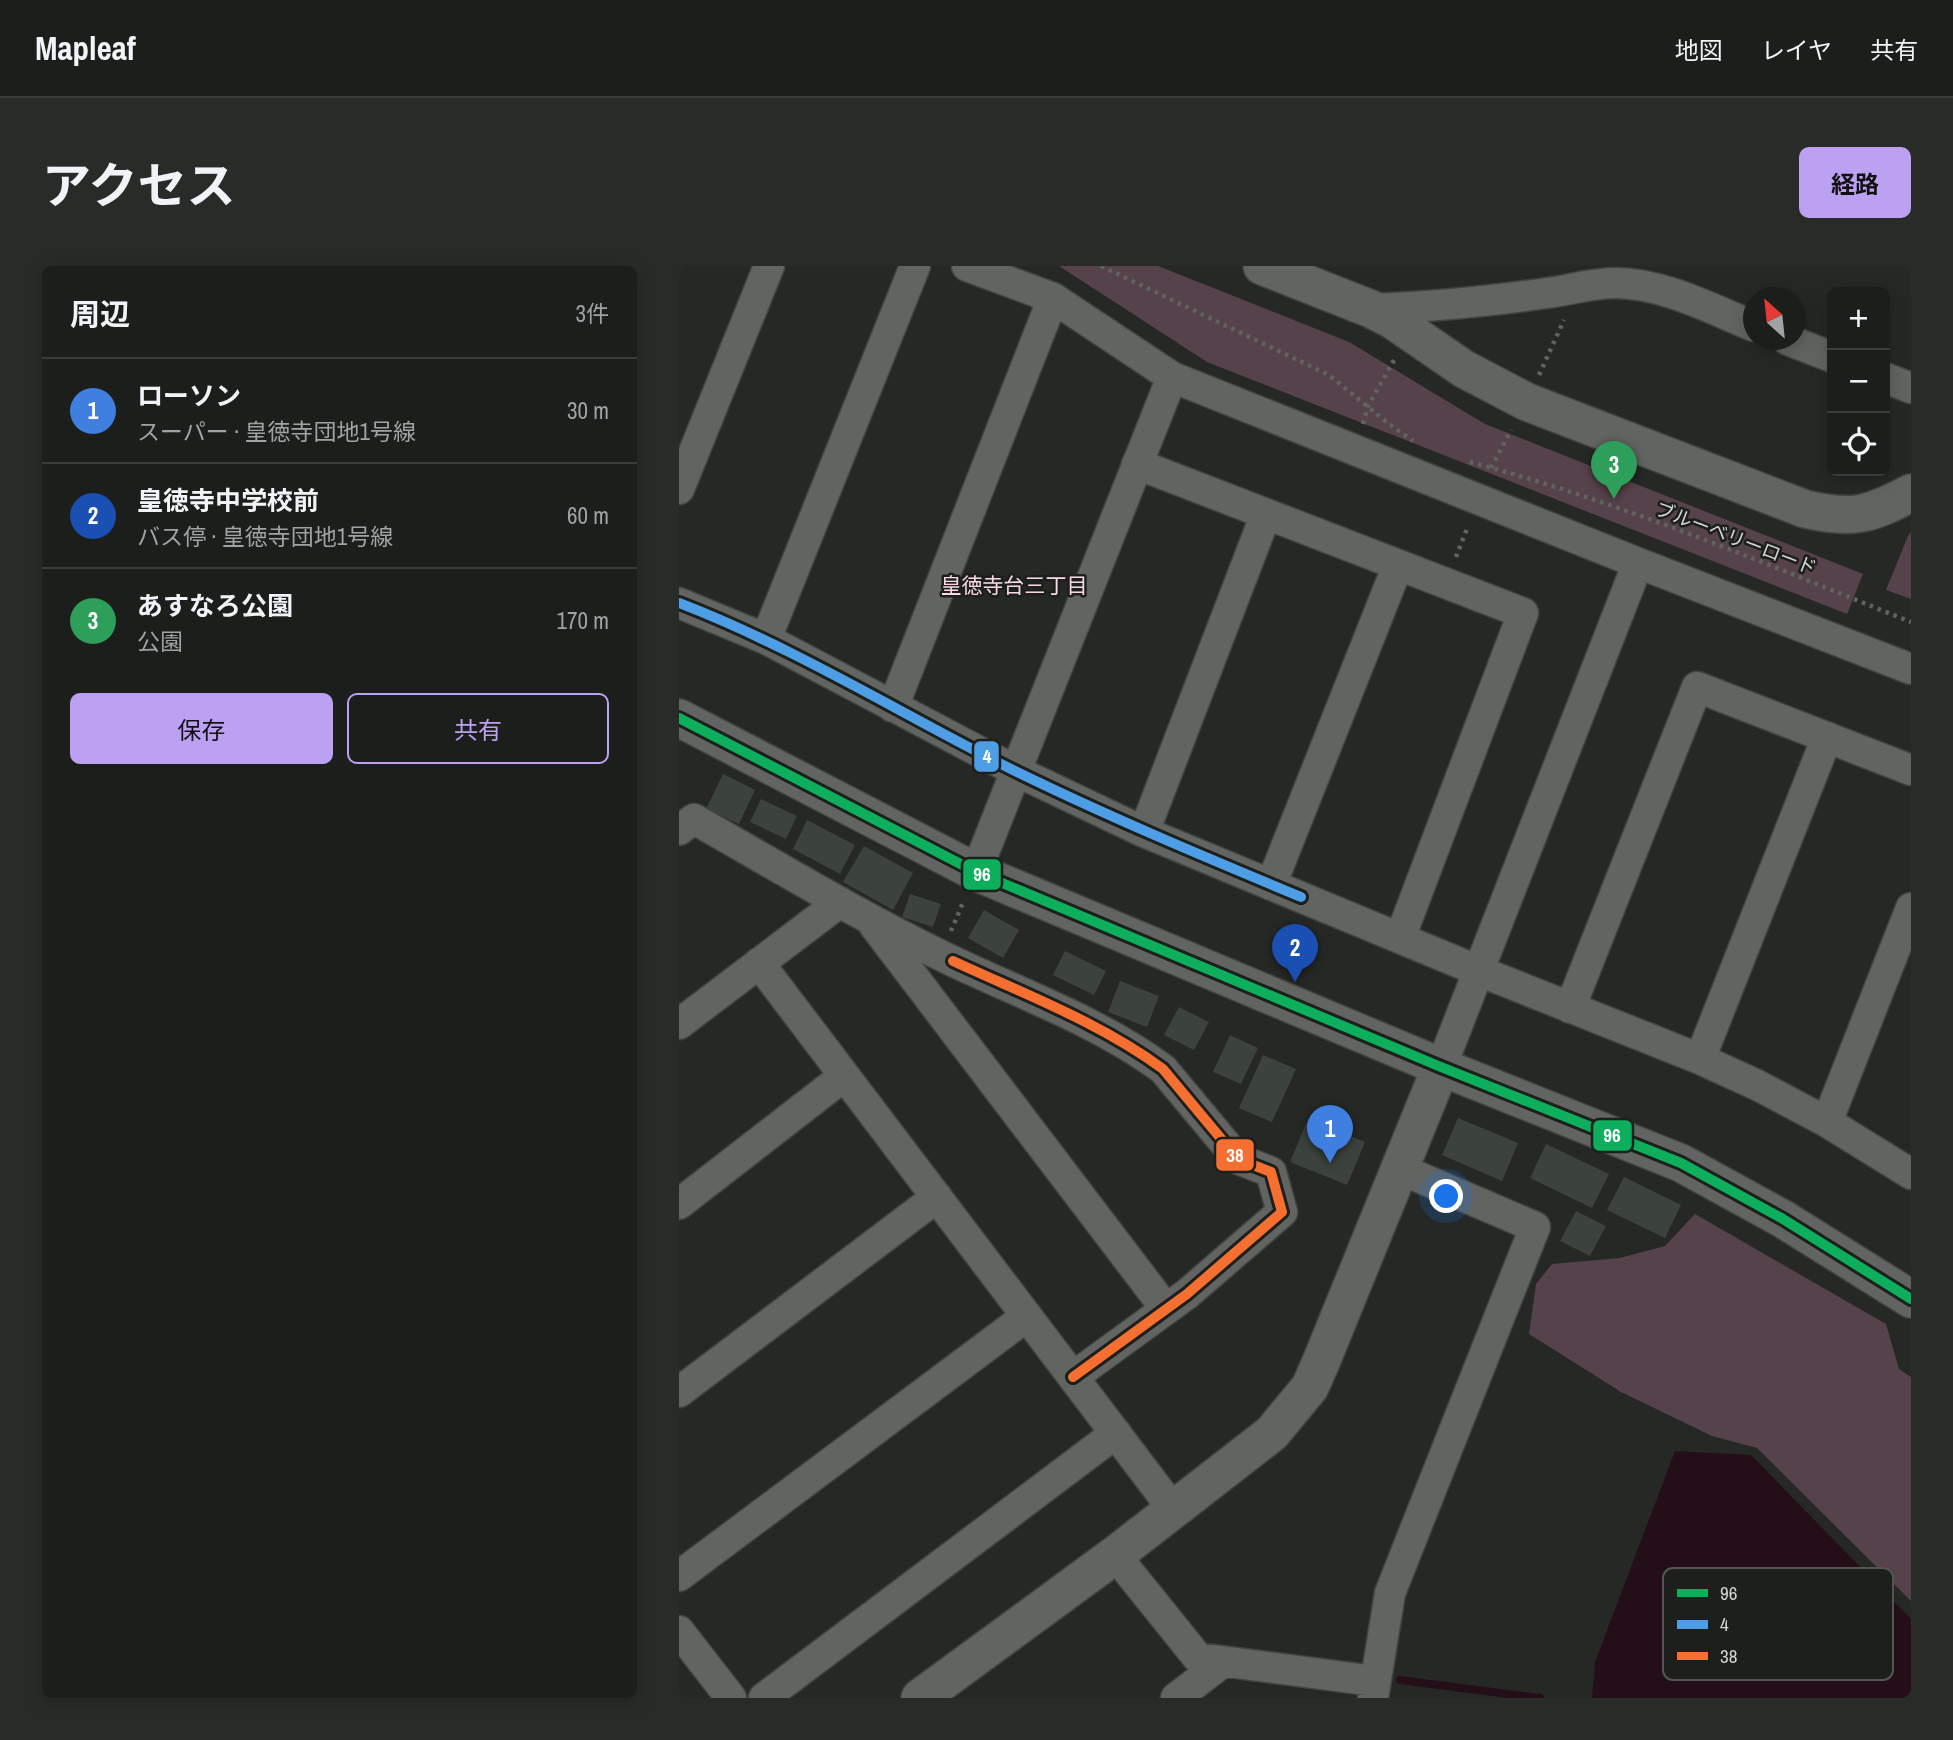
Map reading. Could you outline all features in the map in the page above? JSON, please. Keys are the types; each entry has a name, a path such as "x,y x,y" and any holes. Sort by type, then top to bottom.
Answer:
{"street":[{"path":"679,489 769,266"},
{"path":"766,639 915,266"},
{"path":"967,266 1053,299 1172,377 1911,669"},
{"path":"1262,266 1391,319 1464,369 1527,402 1805,509 1829,515 1858,515 1884,507 1911,493"},
{"path":"1371,309 1424,307 1617,283 1662,290 1743,322"},
{"path":"893,707 1053,299"},
{"path":"1806,347 1827,355"},
{"path":"971,882 1172,377"},
{"path":"1890,380 1911,388"},
{"path":"1137,464 1523,613 1400,939"},
{"path":"1144,832 1266,514"},
{"path":"921,1698 1115,1555 1272,1433 1310,1387 1441,1067 1638,562"},
{"path":"1271,885 1398,565"},
{"path":"679,603 766,639 1016,771 1144,832 1400,939 1700,1059 1757,1085 1827,1122 1911,1174"},
{"path":"1570,1007 1697,687 1911,770"},
{"path":"679,718 971,882 1681,1163 1783,1219 1911,1299"},
{"path":"1700,1059 1827,737"},
{"path":"679,830 694,819 869,919 941,956 1087,1023 1148,1058 1163,1069 1238,1159 1271,1172 1282,1212 1187,1294 1073,1377"},
{"path":"679,1024 840,902"},
{"path":"1827,1122 1911,908"},
{"path":"869,919 1166,1309"},
{"path":"759,963 1173,1509"},
{"path":"679,1204 844,1076"},
{"path":"1115,1555 1198,1658 1374,1689 1390,1593 1535,1227 1400,1169"},
{"path":"679,1392 937,1197"},
{"path":"679,1576 1027,1316"},
{"path":"764,1698 1116,1433"},
{"path":"679,1631 731,1698"},
{"path":"1176,1698 1223,1662"}],"path":[{"path":"1101,266 1329,375 1417,443"},
{"path":"1491,468 1527,402 1579,286"},
{"path":"1355,450 1368,406 1395,359"},
{"name":"ブルーベリーロード","path":"1460,460 1546,483 1693,536 1911,622"},
{"path":"1445,584 1478,499"},
{"path":"941,956 971,882"}],"shaded area":[{"path":"1059,266 1158,266 1349,342 1485,424 1863,574 1847,614 1207,362"},
{"path":"1911,532 1911,599 1886,590"},
{"path":"1695,1214 1886,1324 1899,1369 1911,1377 1911,1601 1893,1583 1893,1568 1878,1568 1757,1448 1712,1436 1621,1392 1529,1334 1536,1284 1552,1264 1620,1258 1665,1246"},
{"path":"1675,1451 1751,1455 1861,1568 1663,1568 1663,1680 1893,1680 1893,1601 1911,1619 1911,1698 1592,1698 1595,1662"}],"building":[{"path":"723,774 755,790 739,824 706,809"},
{"path":"761,799 797,816 786,839 750,822"},
{"path":"807,820 855,845 840,874 793,849"},
{"path":"864,846 913,873 893,910 843,882"},
{"path":"910,894 941,904 933,927 902,917"},
{"path":"984,910 1019,930 1003,958 968,938"},
{"path":"1065,951 1106,971 1094,995 1053,975"},
{"path":"1120,981 1159,996 1147,1027 1108,1012"},
{"path":"1179,1007 1209,1022 1194,1050 1164,1035"},
{"path":"1230,1035 1258,1048 1241,1084 1213,1072"},
{"path":"1263,1055 1296,1069 1272,1122 1239,1108"},
{"path":"1458,1118 1518,1143 1502,1181 1442,1155"},
{"path":"1308,1119 1365,1142 1347,1185 1290,1162"},
{"path":"1546,1144 1609,1174 1592,1208 1530,1178"},
{"path":"1624,1177 1681,1205 1665,1238 1607,1210"},
{"path":"1576,1211 1606,1226 1590,1256 1560,1241"}],"waterway":[{"path":"1400,1680 1540,1698"}],"transit line":[{"name":"4","path":"679,603 765,640 1050,788 1301,897"},
{"name":"96","path":"679,718 976,872 1441,1067 1681,1163 1783,1219 1911,1299"},
{"name":"38","path":"953,961 1061,1010 1139,1052 1163,1069 1238,1159 1271,1172 1282,1212 1187,1294 1073,1377"}],"place":[{"name":"あすなろ公園","path":"1614,499"},
{"name":"皇徳寺中学校前","path":"1295,982"},
{"name":"ローソン","path":"1330,1163"}],"district":[{"name":"皇徳寺台三丁目","path":"1014,585"}]}
